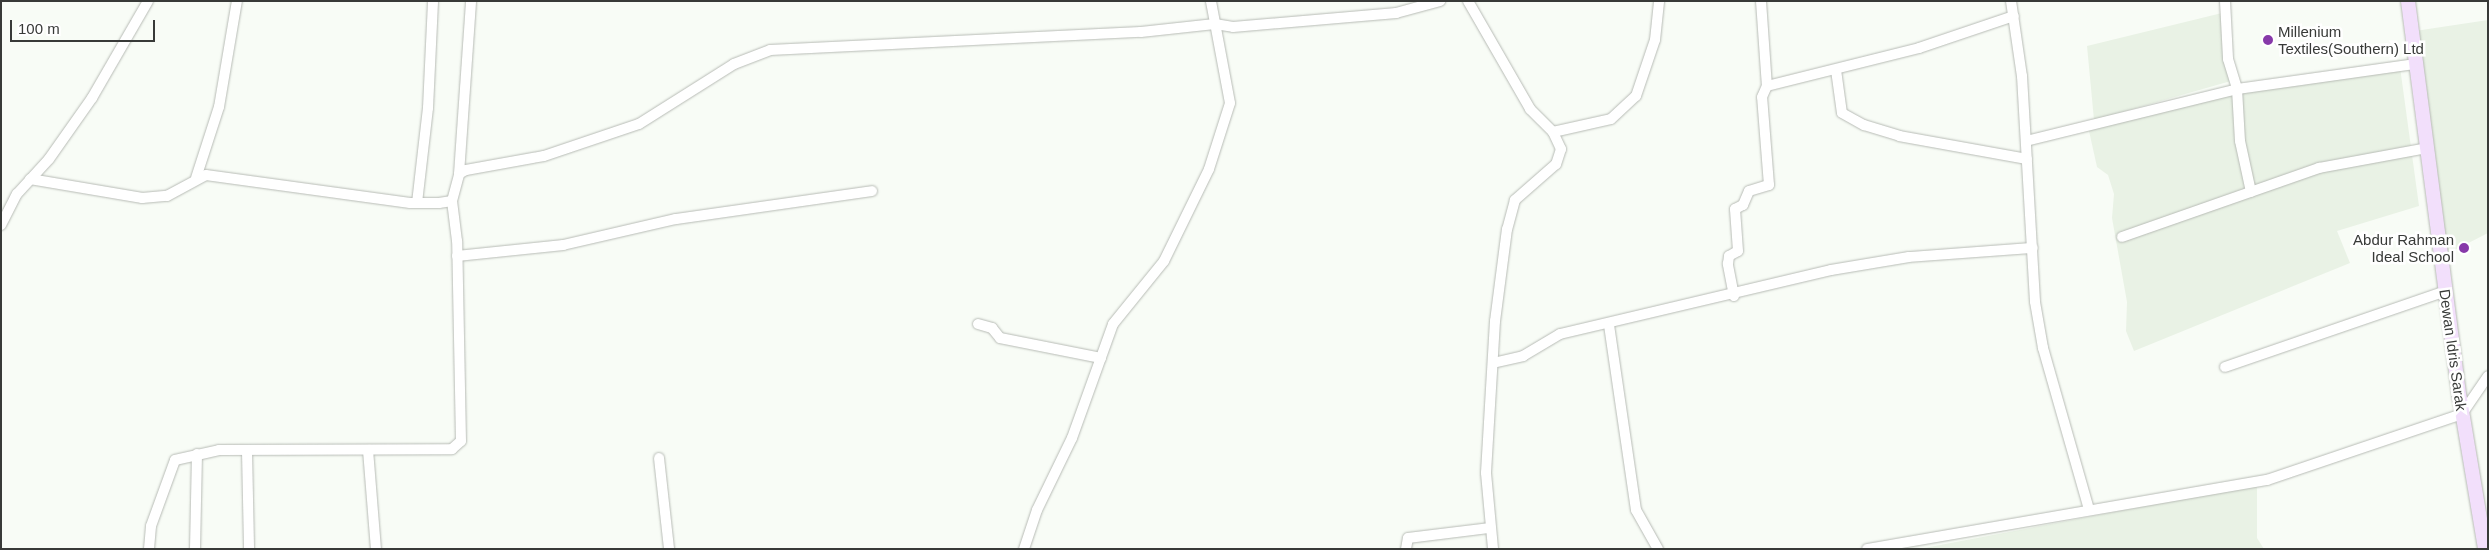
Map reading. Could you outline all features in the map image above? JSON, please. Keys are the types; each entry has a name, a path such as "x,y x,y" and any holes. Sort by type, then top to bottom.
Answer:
{"main road":[{"name":"Dewan Idris Sarak","path":"2408,1 2462,414 2485,549"}],"street":[{"path":"1,224 30,179 92,98 148,1"},
{"path":"196,178 219,107 236,1"},
{"path":"417,203 428,108 433,1"},
{"path":"149,549 154,517 175,460 197,454 248,450 452,449 461,441 457,256 452,201 459,174 471,1"},
{"path":"1024,549 1113,324 1164,261 1209,169 1230,103 1211,1"},
{"path":"459,174 544,156 639,124 734,64 770,50 1141,32 1215,24 1233,27 1396,13 1440,1"},
{"path":"1468,1 1530,108 1553,132 1561,149 1556,164 1515,200 1510,219 1493,363 1486,473 1493,549"},
{"path":"1553,132 1611,119 1636,96 1655,40 1659,1"},
{"path":"1734,296 1728,264 1729,256 1738,251 1735,208 1743,205 1747,192 1769,185 1762,97 1767,86 1762,1"},
{"path":"2011,1 2026,141 2033,248 2043,348 2089,509"},
{"path":"2225,1 2228,60 2237,89 2240,141 2251,192"},
{"path":"1767,86 1836,70 2014,16"},
{"path":"2026,141 2237,89 2416,64"},
{"path":"1836,70 1842,114 1864,125 1899,136 2027,159"},
{"path":"2122,237 2319,168 2427,148"},
{"path":"30,179 142,198 167,196 196,178 206,175 417,203 452,201"},
{"path":"457,256 563,245 676,219 872,191"},
{"path":"1493,363 1523,356 1560,334 1609,325 1674,304 1734,296 1865,263 2033,248"},
{"path":"2225,367 2446,291"},
{"path":"978,324 992,328 1000,338 1101,358"},
{"path":"1609,325 1636,510 1658,549"},
{"path":"1868,549 2089,509 2267,480 2462,414 2488,376"},
{"path":"248,450 249,549"},
{"path":"368,450 376,549"},
{"path":"195,549 197,454"},
{"path":"659,458 669,549"},
{"path":"1406,549 1408,538 1490,528"}],"shaded area":[{"path":"2222,13 2231,81 2094,120 2087,46"},
{"path":"2488,20 2488,233 2441,257 2415,31"},
{"path":"2400,67 2419,206 2337,231 2350,263 2134,351 2126,331 2127,302 2112,218 2114,194 2108,175 2097,167 2089,131 2216,92"},
{"path":"2257,485 2257,538 2264,549 1919,549"}],"place":[{"name":"Millenium Textiles(Southern) Ltd","path":"2268,40"},
{"name":"Abdur Rahman Ideal School","path":"2464,248"}]}
